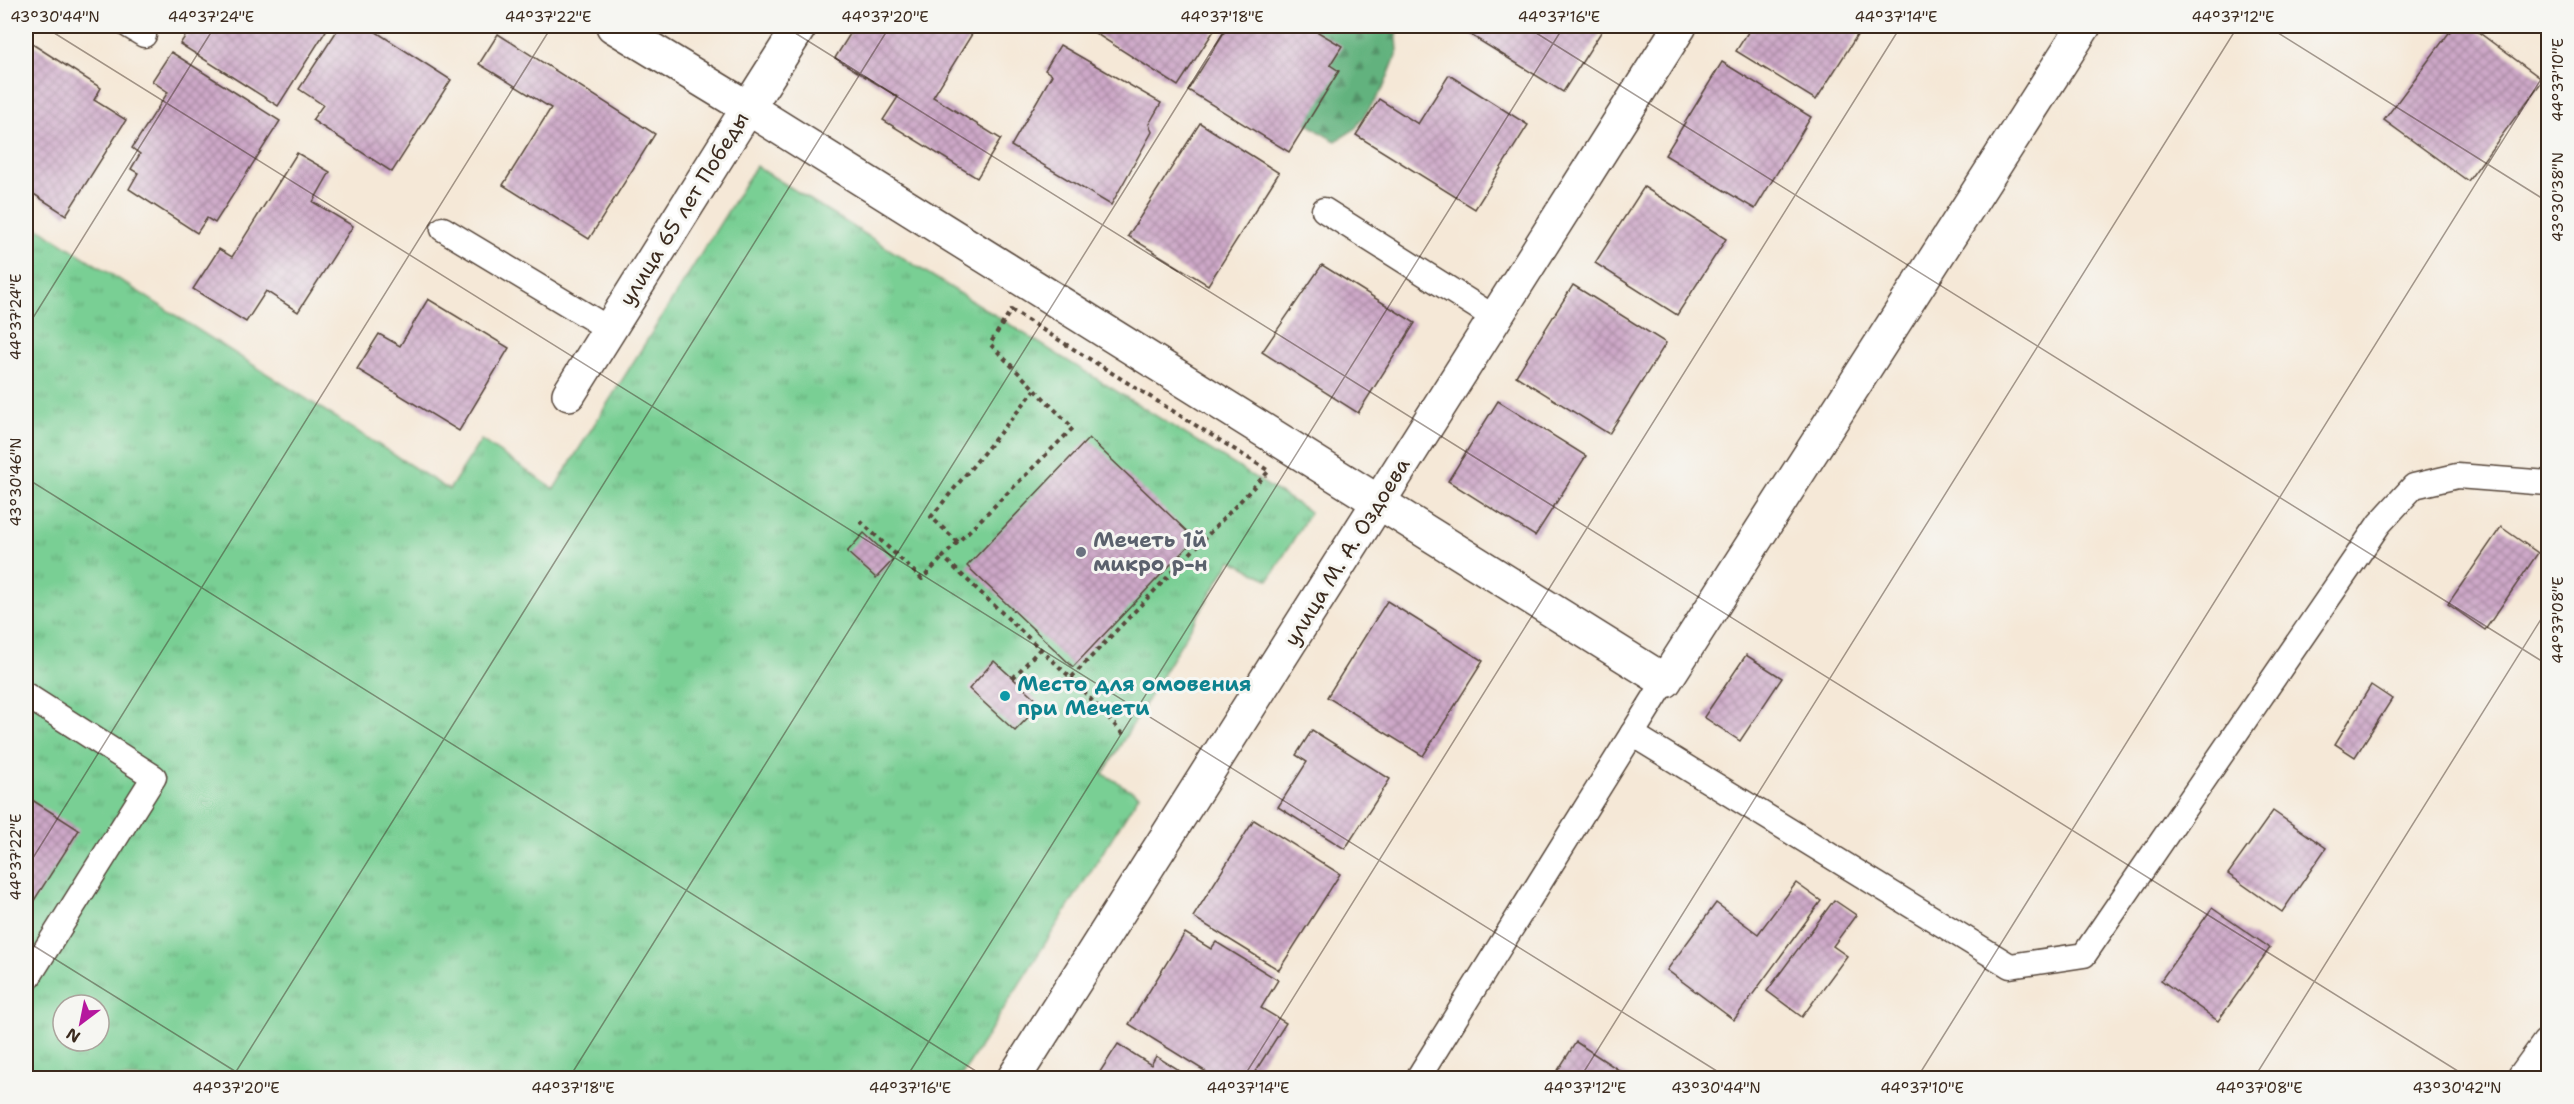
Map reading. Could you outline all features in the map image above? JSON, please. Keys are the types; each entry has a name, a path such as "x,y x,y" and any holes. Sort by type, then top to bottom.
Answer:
{"street":[{"path":"614,26 1665,681 2084,26"},
{"name":"улица 65 лет Победы","path":"569,394 800,26"},
{"name":"улица М. А. Оздоева","path":"1014,1078 1680,26"},
{"path":"2524,1078 2548,1045"}],"lane":[{"path":"1324,210 1495,318"},
{"path":"443,230 609,329"},
{"path":"1632,734 2010,966 2084,955 2379,524 2414,486 2457,476 2548,483"},
{"path":"1418,1078 1665,681"},
{"path":"26,695 154,777 26,981"}],"path":[{"path":"860,520 922,579 1073,428 990,344 1011,310 1269,471 1071,678"},
{"path":"958,542 932,517 1035,390"},
{"path":"943,557 1071,678 1125,736"},
{"path":"1013,678 1040,649"}],"green space":[{"path":"1268,26 1396,26 1398,51 1383,89 1355,129 1336,141 1300,119 1301,42"},
{"path":"756,166 1310,512 1269,580 1231,560 1103,774 1139,795 960,1078 26,1078 26,220 449,490 481,440 554,489"}],"building":[{"path":"192,26 329,26 278,106 180,44"},
{"path":"340,26 367,26 451,80 392,172 312,120 323,105 299,89"},
{"path":"855,26 977,26 933,97 1001,139 977,178 883,120 898,97 835,58"},
{"path":"1084,26 1217,26 1178,86"},
{"path":"1228,26 1308,26 1342,46 1330,65 1339,71 1289,152 1188,90"},
{"path":"1456,26 1605,26 1563,92"},
{"path":"1752,26 1863,26 1816,100 1736,51"},
{"path":"2454,26 2470,26 2543,80 2468,181 2384,120"},
{"path":"498,34 655,134 589,239 503,185 551,108 479,64"},
{"path":"26,40 101,88 94,100 126,120 66,215 26,189"},
{"path":"1060,45 1161,103 1149,124 1152,132 1111,205 1011,146 1052,75 1045,70"},
{"path":"171,52 280,121 215,223 207,218 197,233 129,189 138,173 131,169 140,154 132,148 168,92 152,81"},
{"path":"1722,62 1811,117 1755,209 1665,155"},
{"path":"1449,75 1528,125 1475,209 1356,135 1379,99 1418,124"},
{"path":"1200,123 1279,173 1208,285 1128,236"},
{"path":"297,153 330,172 313,202 353,226 298,312 266,291 246,322 193,289 219,249 232,257"},
{"path":"1644,187 1726,239 1677,315 1595,263"},
{"path":"1322,265 1415,323 1358,413 1262,352"},
{"path":"1573,285 1666,343 1609,434 1516,376"},
{"path":"428,299 509,348 459,431 357,369 379,334 400,346"},
{"path":"1498,401 1586,456 1535,536 1448,481"},
{"name":"Мечеть 1й микро р-н","path":"1089,438 1195,539 1073,667 967,566"},
{"path":"2501,527 2538,553 2485,630 2448,604"},
{"path":"864,533 893,560 876,578 847,552"},
{"path":"1387,601 1483,661 1423,756 1327,697"},
{"path":"1746,655 1782,678 1740,741 1704,717"},
{"name":"Место для омовения при Мечети","path":"994,661 1041,704 1015,731 969,689"},
{"path":"2371,685 2392,699 2355,757 2335,744"},
{"path":"1312,730 1390,779 1345,849 1278,807 1307,762 1296,755"},
{"path":"26,796 79,830 26,913"},
{"path":"2273,811 2326,848 2282,912 2228,874"},
{"path":"1254,820 1340,874 1279,970 1193,917"},
{"path":"1796,883 1821,901 1734,1020 1667,970 1716,903 1758,934"},
{"path":"1834,900 1856,915 1833,946 1847,956 1802,1017 1767,991"},
{"path":"2212,908 2270,948 2218,1021 2161,980"},
{"path":"1185,933 1211,949 1216,942 1278,980 1261,1008 1286,1023 1251,1078 1216,1078 1129,1024"},
{"path":"1576,1042 1631,1078 1553,1078"},
{"path":"1118,1044 1151,1065 1156,1056 1191,1078 1096,1078"}],"place":[{"name":"Мечеть 1й микро р-н","path":"1081,552"},
{"name":"Место для омовения при Мечети","path":"1005,696"}]}
